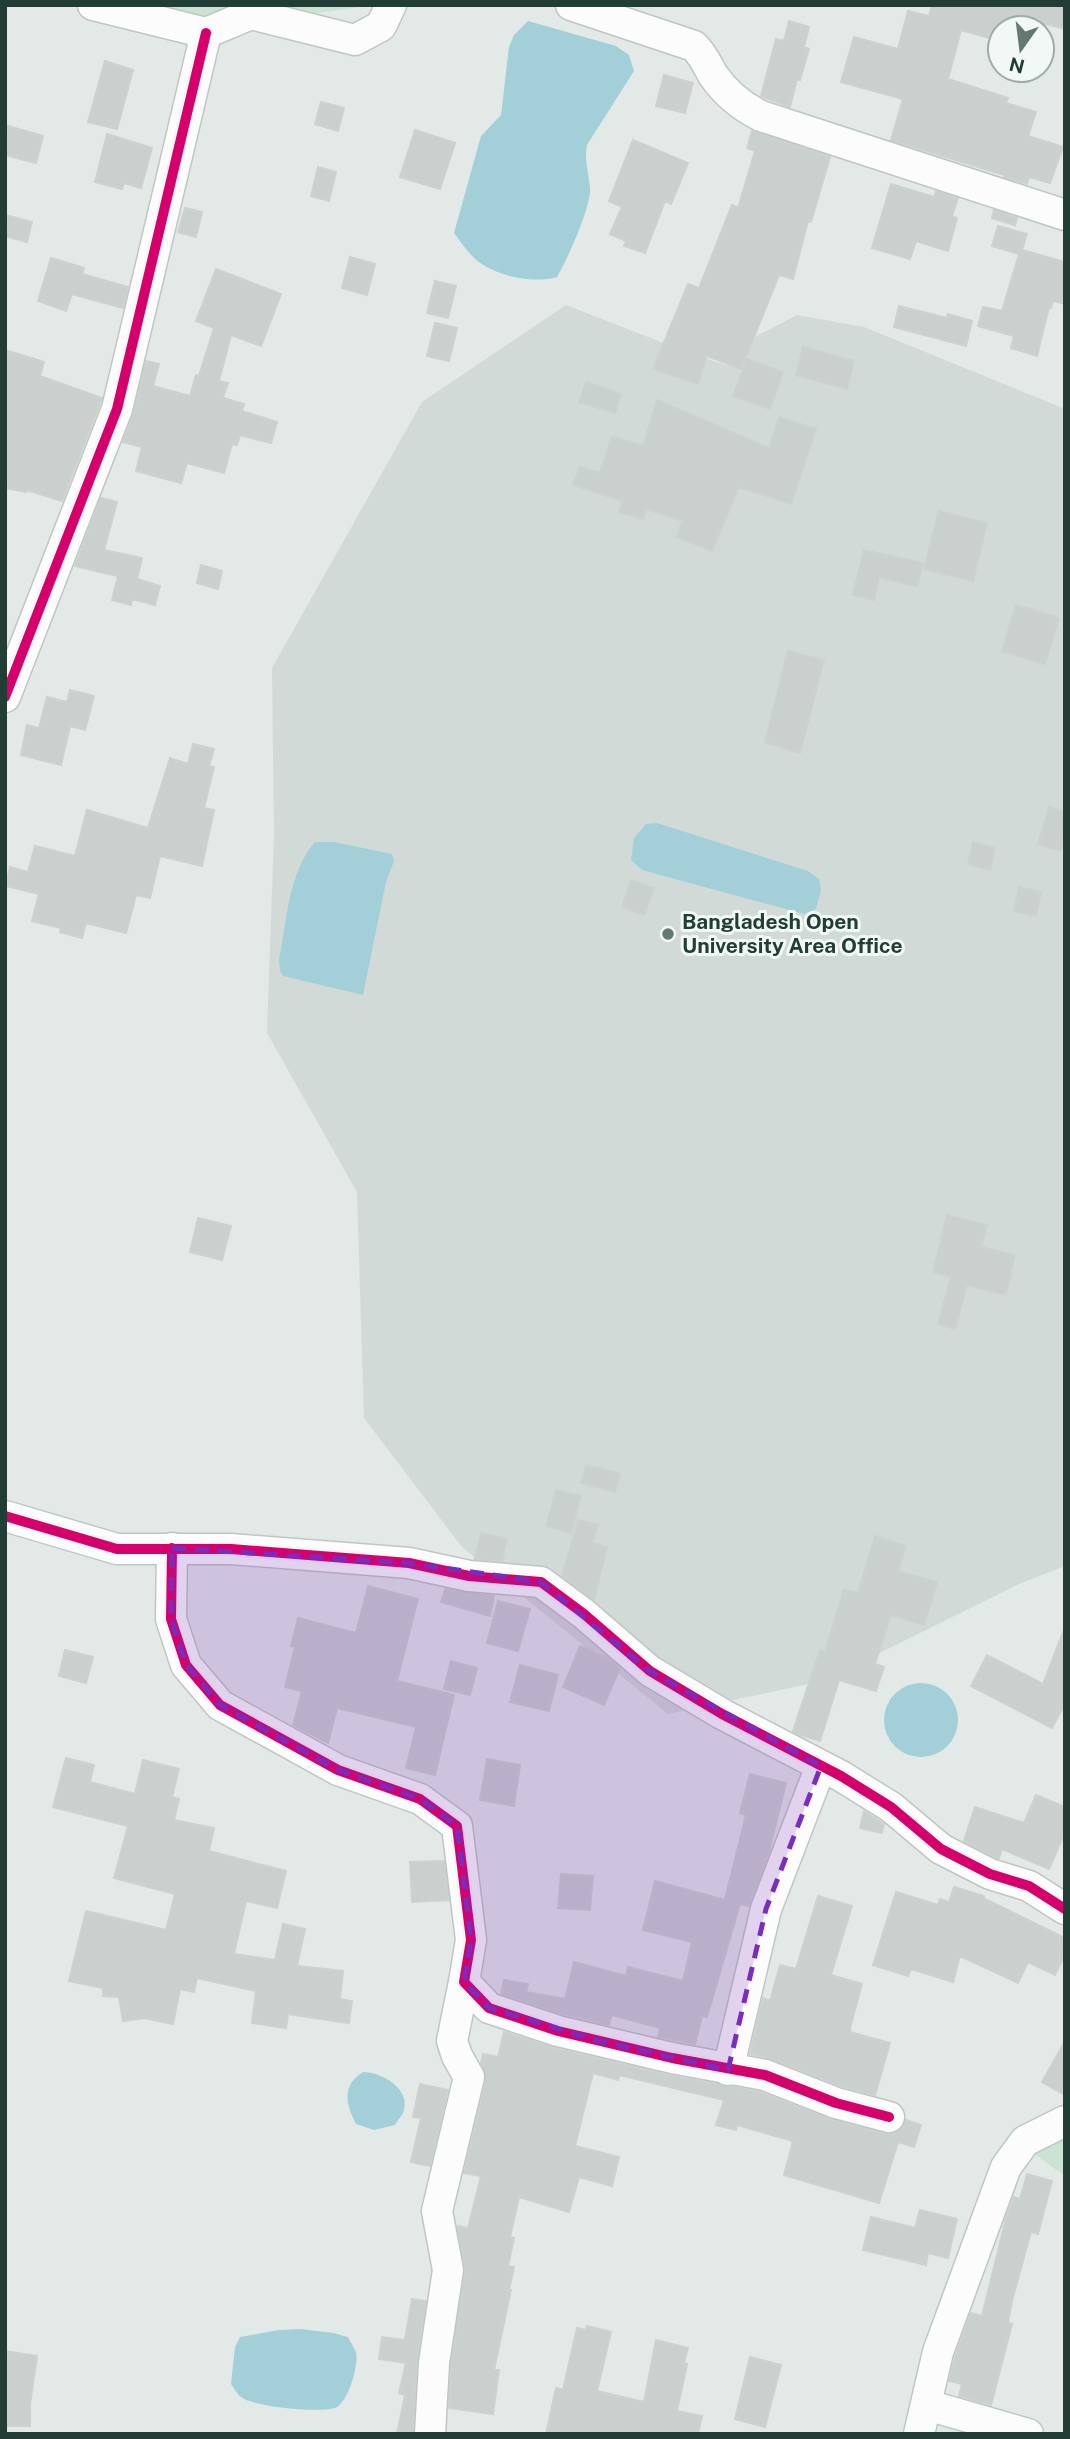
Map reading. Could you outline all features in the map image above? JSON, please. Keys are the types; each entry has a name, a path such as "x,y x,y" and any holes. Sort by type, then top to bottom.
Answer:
{"street":[{"path":"93,5 206,33 251,14 355,40 381,26 391,5"},
{"path":"571,5 694,46 703,54 723,89 741,106 761,116 1065,215"},
{"path":"7,687 117,409 206,33"},
{"path":"5,1516 117,1549 231,1549 409,1563 469,1576 541,1582 584,1614 650,1671 891,1807 941,1849 990,1874 1029,1886 1065,1909"},
{"path":"172,1548 171,1619 186,1664 220,1705 338,1770 420,1799 457,1826 471,1940 452,2041 469,2077 437,2211 448,2270 434,2363 431,2434"},
{"path":"728,2070 766,1909 821,1766"},
{"path":"464,1982 489,2008 598,2041 728,2070 765,2075 836,2103 889,2117"},
{"path":"919,2434 938,2352 1006,2167 1025,2141 1065,2121"},
{"path":"1025,2141 1065,2141"},
{"path":"927,2405 1028,2434"}],"highlighted area":[{"path":"172,1548 409,1563 541,1582 650,1671 821,1766 766,1909 728,2070 598,2041 489,2008 464,1982 471,1940 457,1826 420,1799 338,1770 220,1705 186,1665 171,1619"}],"shaded area":[{"name":"Bangladesh Open University Area Office","path":"566,305 729,366 749,340 797,315 864,327 1065,409 1065,1566 1019,1584 823,1681 668,1714 462,1547 364,1418 357,1192 267,1033 274,835 272,668 422,402"}],"green space":[{"path":"107,5 359,5 359,7 201,30"},
{"path":"1065,2109 1065,2176 1029,2150"}],"water":[{"path":"528,21 616,46 629,55 634,71 587,145 589,197 572,246 557,277 539,280 511,276 485,266 472,256 454,233 481,136 501,115 509,47 514,35"},
{"path":"657,823 808,871 819,879 821,890 816,909 804,914 642,870 631,860 634,838 646,824"},
{"path":"315,842 334,842 392,854 394,861 386,882 363,995 283,976 280,971 279,960 294,883 306,854"},
{"path":"921,1683 942,1689 952,1699 958,1720 952,1741 942,1751 921,1757 900,1751 890,1741 884,1720 890,1699 900,1689"},
{"path":"363,2072 385,2078 403,2095 404,2110 395,2125 374,2130 356,2124 348,2102 348,2089"},
{"path":"301,2329 348,2337 354,2348 357,2358 354,2373 349,2390 341,2403 330,2409 304,2410 259,2404 240,2396 231,2384 235,2347 240,2337"}],"building":[{"path":"932,5 1065,5 1065,29 1056,27 1056,14 986,14 986,37 961,30 948,79 1008,98 1006,103 1036,112 1028,136 1063,147 1050,183 1029,177 1027,184 891,140 903,99 841,82 854,37 898,49 908,11 929,16"},
{"path":"789,21 809,27 804,47 809,49 790,107 761,96 776,39 784,41"},
{"path":"105,61 133,70 117,129 88,122"},
{"path":"664,75 693,83 685,113 656,106"},
{"path":"321,102 344,108 338,131 315,124"},
{"path":"8,126 43,136 36,163 5,155"},
{"path":"415,130 455,143 440,189 400,177"},
{"path":"752,131 830,157 811,222 808,221 793,279 779,275 741,369 707,356 698,384 653,369 688,284 699,288 732,205 738,208 755,151 747,148"},
{"path":"107,134 152,148 141,188 124,183 122,189 95,182"},
{"path":"633,140 688,163 671,204 665,201 645,253 624,246 626,241 610,234 622,207 609,201"},
{"path":"318,167 336,172 329,201 311,196"},
{"path":"891,184 934,197 936,191 958,198 952,216 957,218 948,251 916,241 910,259 872,248"},
{"path":"185,208 202,212 196,237 178,232"},
{"path":"994,210 1017,218 1015,225 992,218"},
{"path":"5,215 32,222 27,242 5,236"},
{"path":"998,226 1027,234 1022,250 1065,262 1065,304 1053,301 1051,308 1049,307 1037,356 1011,348 1014,336 978,326 983,307 1002,311 1019,254 992,246"},
{"path":"350,257 375,264 367,295 342,288"},
{"path":"51,258 84,268 82,274 128,287 123,308 72,294 66,311 38,301"},
{"path":"216,269 281,294 261,346 231,335 219,381 228,383 223,398 244,404 242,411 277,422 271,443 240,435 237,445 232,444 224,473 187,463 181,483 136,471 142,447 123,442 134,413 146,361 159,364 153,386 190,396 214,328 196,321"},
{"path":"435,281 456,286 448,318 427,313"},
{"path":"899,306 972,321 966,346 894,327"},
{"path":"435,323 457,328 449,361 427,356"},
{"path":"803,347 854,361 847,389 796,375"},
{"path":"5,350 44,362 40,376 102,398 62,501 27,490 5,488"},
{"path":"747,359 783,372 770,409 733,396"},
{"path":"586,382 621,394 615,413 579,402"},
{"path":"657,400 769,448 779,417 816,429 791,504 739,487 712,551 677,537 683,521 646,509 643,519 619,512 622,501 573,485 580,467 600,473 612,436 643,446"},
{"path":"101,498 117,502 104,550 142,558 137,579 160,586 155,605 132,599 131,605 112,600 118,576 75,566"},
{"path":"939,511 987,523 973,581 924,569"},
{"path":"864,550 923,563 917,587 879,577 874,600 853,595"},
{"path":"201,565 222,571 218,589 197,583"},
{"path":"1016,605 1059,618 1045,664 1002,651"},
{"path":"788,651 824,660 800,753 765,742"},
{"path":"70,690 94,696 85,730 70,726 61,765 21,755 27,725 39,728 47,697 67,702"},
{"path":"193,744 214,749 209,766 214,767 204,808 214,810 202,866 160,856 150,898 136,895 126,933 86,923 82,938 60,932 61,928 32,921 39,894 6,886 10,867 28,872 35,846 75,856 87,810 148,828 170,758 188,764"},
{"path":"1049,807 1065,812 1065,835 1060,851 1038,844"},
{"path":"973,842 995,848 990,870 968,864"},
{"path":"631,880 654,888 644,915 622,907"},
{"path":"1019,887 1041,892 1036,916 1014,911"},
{"path":"947,1215 987,1225 981,1247 1015,1255 1006,1295 967,1285 955,1329 938,1324 951,1277 933,1272"},
{"path":"198,1218 231,1226 222,1260 190,1252"},
{"path":"586,1465 620,1474 615,1492 581,1483"},
{"path":"556,1490 581,1496 571,1533 546,1526"},
{"path":"578,1520 598,1525 592,1543 607,1547 594,1600 562,1576"},
{"path":"481,1533 507,1539 502,1561 475,1559"},
{"path":"875,1536 906,1546 898,1571 937,1582 924,1625 891,1615 875,1664 884,1667 876,1691 839,1680 820,1741 798,1734 793,1731 820,1650 825,1652 844,1589 858,1593"},
{"path":"368,1586 418,1599 397,1681 454,1695 435,1775 406,1768 416,1727 337,1708 328,1743 293,1725 302,1691 285,1687 295,1647 291,1646 298,1618 356,1633"},
{"path":"445,1589 494,1596 490,1616 441,1602"},
{"path":"498,1601 530,1609 518,1651 487,1643"},
{"path":"1063,1632 1065,1704 1052,1728 971,1686 987,1655 1043,1684"},
{"path":"580,1646 608,1658 620,1668 604,1705 563,1687"},
{"path":"65,1650 93,1657 86,1683 59,1676"},
{"path":"451,1661 477,1668 470,1695 444,1689"},
{"path":"520,1665 558,1675 549,1711 510,1702"},
{"path":"66,1758 94,1765 90,1782 135,1794 143,1760 179,1769 172,1797 179,1799 174,1820 214,1828 209,1851 286,1871 277,1908 246,1901 234,1954 275,1960 283,1924 305,1929 297,1966 343,1971 340,1999 352,2001 349,2023 288,2014 286,2028 252,2023 256,1991 197,1978 194,1992 180,1989 173,2024 144,2018 123,2021 119,1997 103,1996 103,1988 69,1981 86,1911 166,1930 175,1894 114,1878 128,1826 53,1807"},
{"path":"487,1759 520,1765 514,1806 480,1800"},
{"path":"750,1774 786,1783 769,1852 749,1906 740,1904 707,2017 702,2016 695,2044 658,2037 660,2028 612,2015 609,2025 563,2014 501,1994 504,1980 528,1984 526,1992 565,1999 574,1962 626,1976 628,1967 683,1981 692,1942 643,1930 655,1881 729,1901 725,1899 746,1815 740,1813"},
{"path":"1036,1795 1065,1807 1065,1832 1049,1869 1002,1849 997,1858 964,1841 975,1807 1024,1823"},
{"path":"864,1811 884,1824 882,1833 860,1828"},
{"path":"444,1861 449,1900 412,1902 410,1862"},
{"path":"561,1874 593,1876 590,1910 558,1908"},
{"path":"954,1887 984,1896 983,1898 1065,1938 1065,1954 1055,1975 1028,1962 1018,1983 960,1956 953,1982 911,1969 908,1976 873,1965 896,1892 938,1905 940,1899 949,1902"},
{"path":"818,1896 852,1906 831,1975 862,1984 850,2032 890,2043 875,2095 750,2054 763,1998 770,2001 780,1965 796,1969"},
{"path":"504,2032 554,2048 668,2075 760,2092 830,2119 885,2134 901,2130 906,2120 921,2125 914,2147 898,2142 879,2203 784,2175 793,2141 737,2125 736,2130 716,2125 724,2100 619,2075 618,2080 593,2073 575,2146 619,2157 612,2186 579,2177 569,2212 519,2197 510,2237 514,2238 508,2266 514,2267 511,2290 494,2370 499,2370 493,2414 449,2408 451,2365 465,2272 458,2226 468,2228 481,2176 464,2173 486,2081 481,2063 483,2054 498,2057"},
{"path":"1065,2041 1065,2095 1042,2082"},
{"path":"420,2084 448,2090 430,2166 411,2162 421,2118 413,2117"},
{"path":"1027,2174 1052,2181 1038,2234 1031,2232 1012,2301 1008,2323 1012,2324 991,2405 959,2396 962,2384 949,2381 971,2313 982,2316 1006,2218 1014,2197 1020,2199"},
{"path":"920,2210 957,2219 948,2258 928,2253 926,2265 863,2250 871,2217 915,2228"},
{"path":"412,2299 426,2301 417,2362 413,2434 397,2434 405,2395 399,2393 406,2363 379,2359 382,2337 405,2340"},
{"path":"587,2326 611,2332 597,2391 644,2402 656,2340 688,2348 677,2411 702,2416 698,2434 546,2434 556,2388 563,2390 577,2328 586,2330"},
{"path":"5,2351 37,2356 30,2404 30,2426 5,2426"},
{"path":"750,2357 781,2365 765,2427 735,2419"}],"cycle path":[{"path":"5,697 117,409 206,33"},
{"path":"5,1516 117,1549 231,1549 409,1563 469,1576 541,1582 584,1614 650,1671 722,1714 841,1776 891,1807 941,1849 990,1874 1029,1886 1065,1909"},
{"path":"172,1548 171,1619 186,1665 220,1705 338,1770 420,1799 457,1826 471,1940 464,1982 489,2008 558,2031 672,2058 765,2075 836,2103 889,2117"}],"place":[{"name":"Bangladesh Open University Area Office","path":"668,934"}]}
